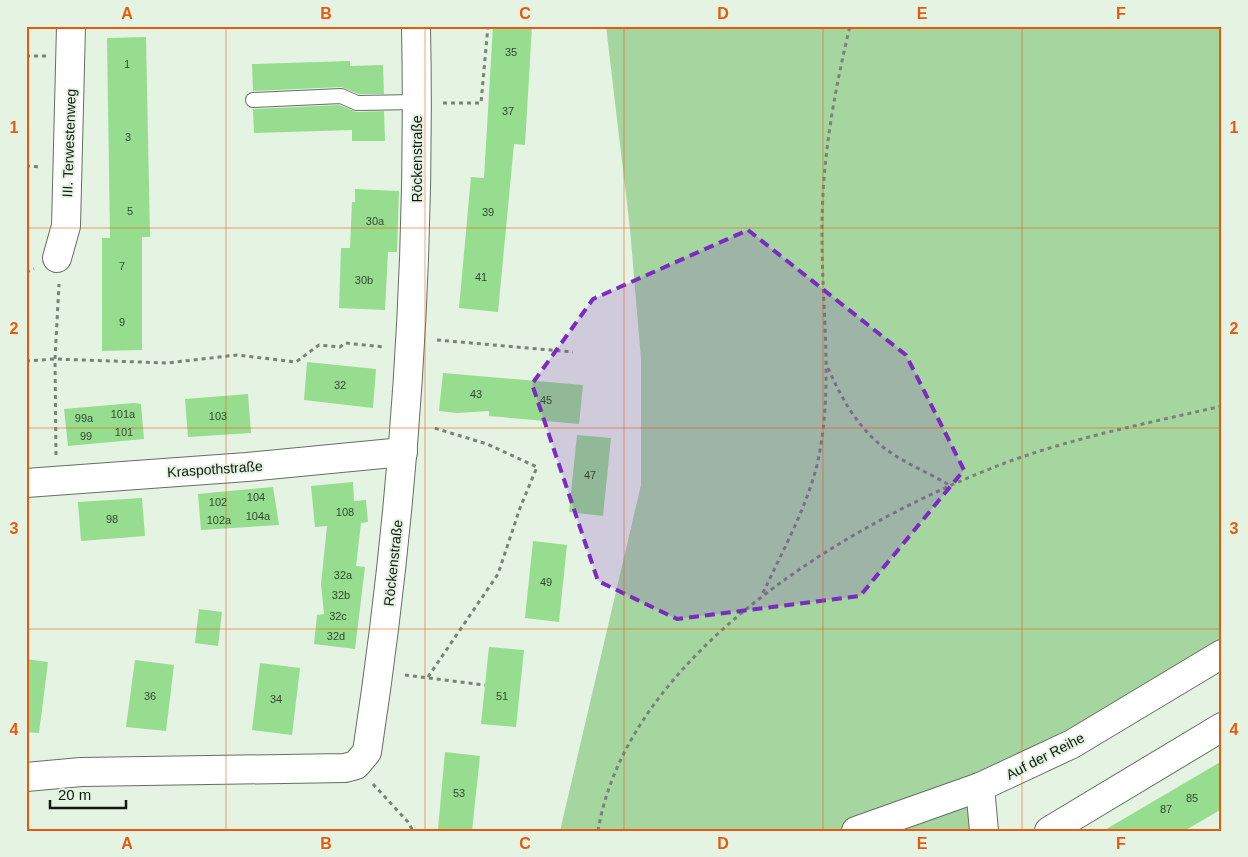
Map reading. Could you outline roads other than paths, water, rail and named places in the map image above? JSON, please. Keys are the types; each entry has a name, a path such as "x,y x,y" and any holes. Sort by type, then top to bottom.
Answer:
{"street":[{"name":"III. Terwestenweg","path":"57,258 66,226 71,26"},
{"name":"Röckenstraße","path":"26,776 81,772 345,768 356,764 367,752 389,600 411,344 416,218 416,26"},
{"name":"Kraspothstraße","path":"26,483 403,452"},
{"name":"Auf der Reihe","path":"856,831 980,788 1072,744 1222,654"},
{"path":"1049,831 1222,727"},
{"path":"980,788 984,831"}],"lane":[{"path":"253,100 341,96 357,103 417,102"}]}
